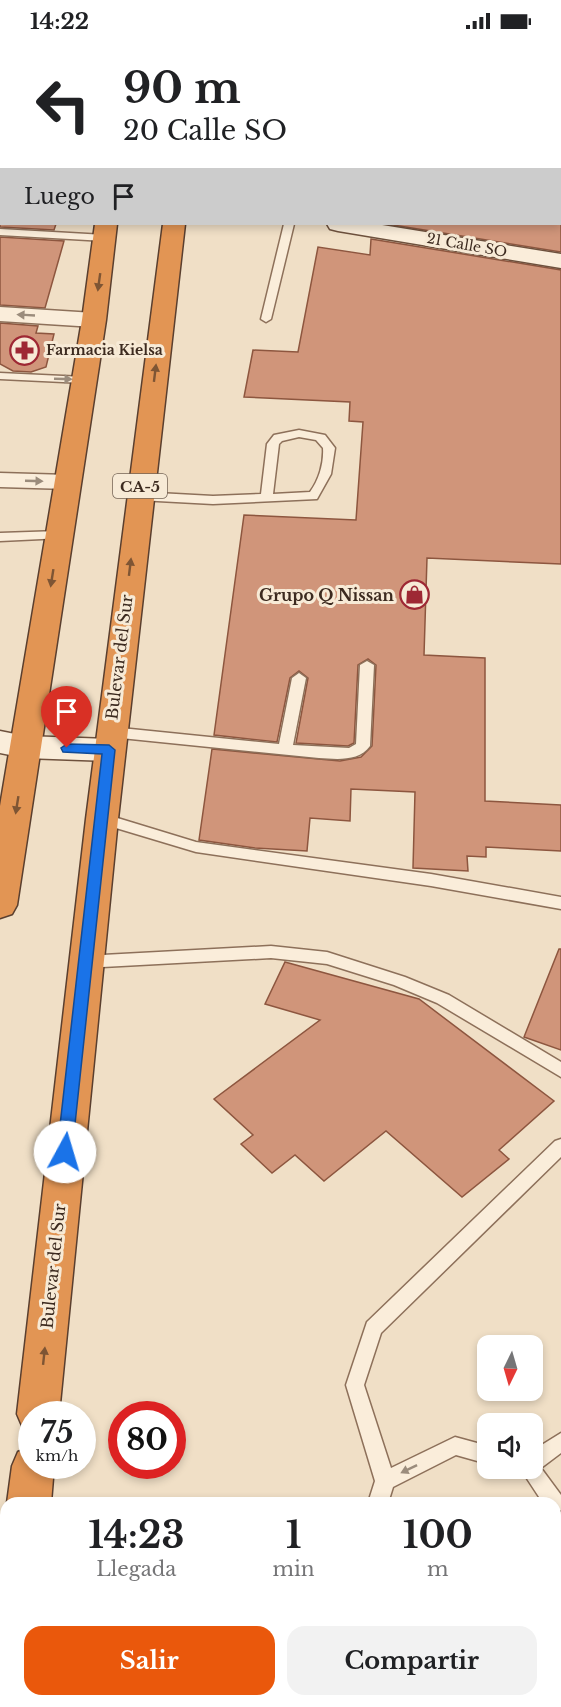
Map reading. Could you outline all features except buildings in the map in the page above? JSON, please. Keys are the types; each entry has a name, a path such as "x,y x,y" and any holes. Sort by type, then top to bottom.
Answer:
{"highway":[{"name":"Bulevar del Sur","path":"39,1401 84,962 139,496 174,225"},
{"path":"0,905 13,744 59,535 106,231"},
{"path":"30,1497 32,1479"}],"street":[{"name":"21 Calle SO","path":"344,225 561,261"},
{"path":"0,314 93,320"},
{"path":"0,480 68,482"},
{"path":"13,744 110,741"}],"lane":[{"path":"266,319 290,225"},
{"path":"0,232 106,231"},
{"path":"0,376 84,380"},
{"path":"139,496 213,500 267,497 307,498 316,494 326,473 329,450 324,439 308,434 279,438 273,444 267,497"},
{"path":"0,537 59,535"},
{"path":"110,741 285,749 341,754 356,752 363,746 367,665"},
{"path":"285,749 299,678"},
{"path":"101,818 196,847 430,880 561,903"},
{"path":"84,962 271,952 327,958 399,981 443,999 561,1070"},
{"path":"380,1497 385,1481 355,1384 373,1328 561,1146"},
{"path":"543,1454 561,1442"},
{"path":"385,1481 455,1446 477,1452"},
{"path":"537,1479 551,1497"}],"place":[{"name":"Farmacia Kielsa","path":"25,350"},
{"name":"Grupo Q Nissan","path":"415,595"}],"route":[{"path":"65,1152 109,750 67,748"}]}
